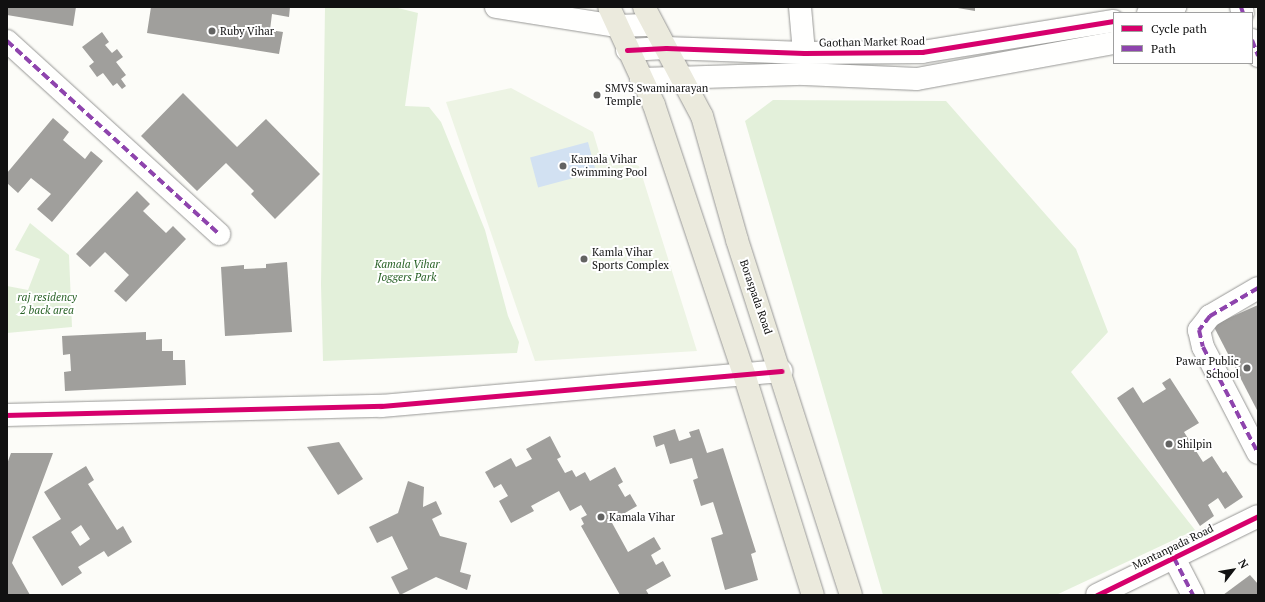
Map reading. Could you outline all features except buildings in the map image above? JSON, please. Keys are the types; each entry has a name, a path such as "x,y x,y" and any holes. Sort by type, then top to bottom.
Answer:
{"main road":[{"name":"Boraspada Road","path":"649,16 702,116 737,240 781,371 851,595"},
{"path":"612,17 654,105 744,374 813,595"}],"street":[{"path":"496,7 612,17 649,16"},
{"path":"800,7 814,53 825,74"},
{"path":"1152,12 1175,7"},
{"name":"Gaothan Market Road","path":"627,50 666,48 814,53 922,52 1113,21"},
{"path":"7,41 218,234"},
{"path":"993,41 997,65"},
{"path":"641,79 681,76 825,74 918,79 1113,43"},
{"path":"1253,43 1258,56"},
{"path":"1258,288 1210,316 1199,330 1204,347 1258,453"},
{"path":"7,415 381,406 781,371"},
{"name":"Mantanpada Road","path":"1097,595 1258,516"},
{"path":"1174,558 1193,595"}],"green space":[{"name":"Kamala Vihar Joggers Park","path":"325,7 394,7 418,13 405,106 429,107 441,122 485,230 508,316 519,342 517,353 323,361 321,285"},
{"name":"Kamla Vihar Sports Complex","path":"511,88 593,132 599,152 639,166 697,351 535,361 446,102"},
{"path":"773,100 946,101 1076,249 1108,332 1071,372 1195,530 1056,595 883,595 745,121"},
{"name":"raj residency 2 back area","path":"30,223 69,255 72,327 7,333 7,286 28,290 40,259 15,250"}],"water":[{"name":"Kamala Vihar Swimming Pool","path":"588,142 596,172 538,187 530,158"}],"marked path":[{"path":"1241,7 1243,12"},
{"path":"7,41 219,234"},
{"path":"1253,43 1258,56"},
{"path":"1258,288 1210,316 1199,330 1203,347 1258,453"},
{"path":"1174,558 1193,595"}],"cycle path":[{"path":"627,50 666,48 804,53 922,52 1113,21"},
{"path":"7,415 381,406 781,371"},
{"path":"1097,595 1258,516"}],"place":[{"name":"Ruby Vihar","path":"212,31"},
{"name":"SMVS Swaminarayan Temple","path":"597,95"},
{"name":"Kamala Vihar Swimming Pool","path":"563,166"},
{"name":"Kamla Vihar Sports Complex","path":"584,259"},
{"name":"Pawar Public School","path":"1247,368"},
{"name":"Shilpin","path":"1169,444"},
{"name":"Kamala Vihar","path":"601,517"}]}
